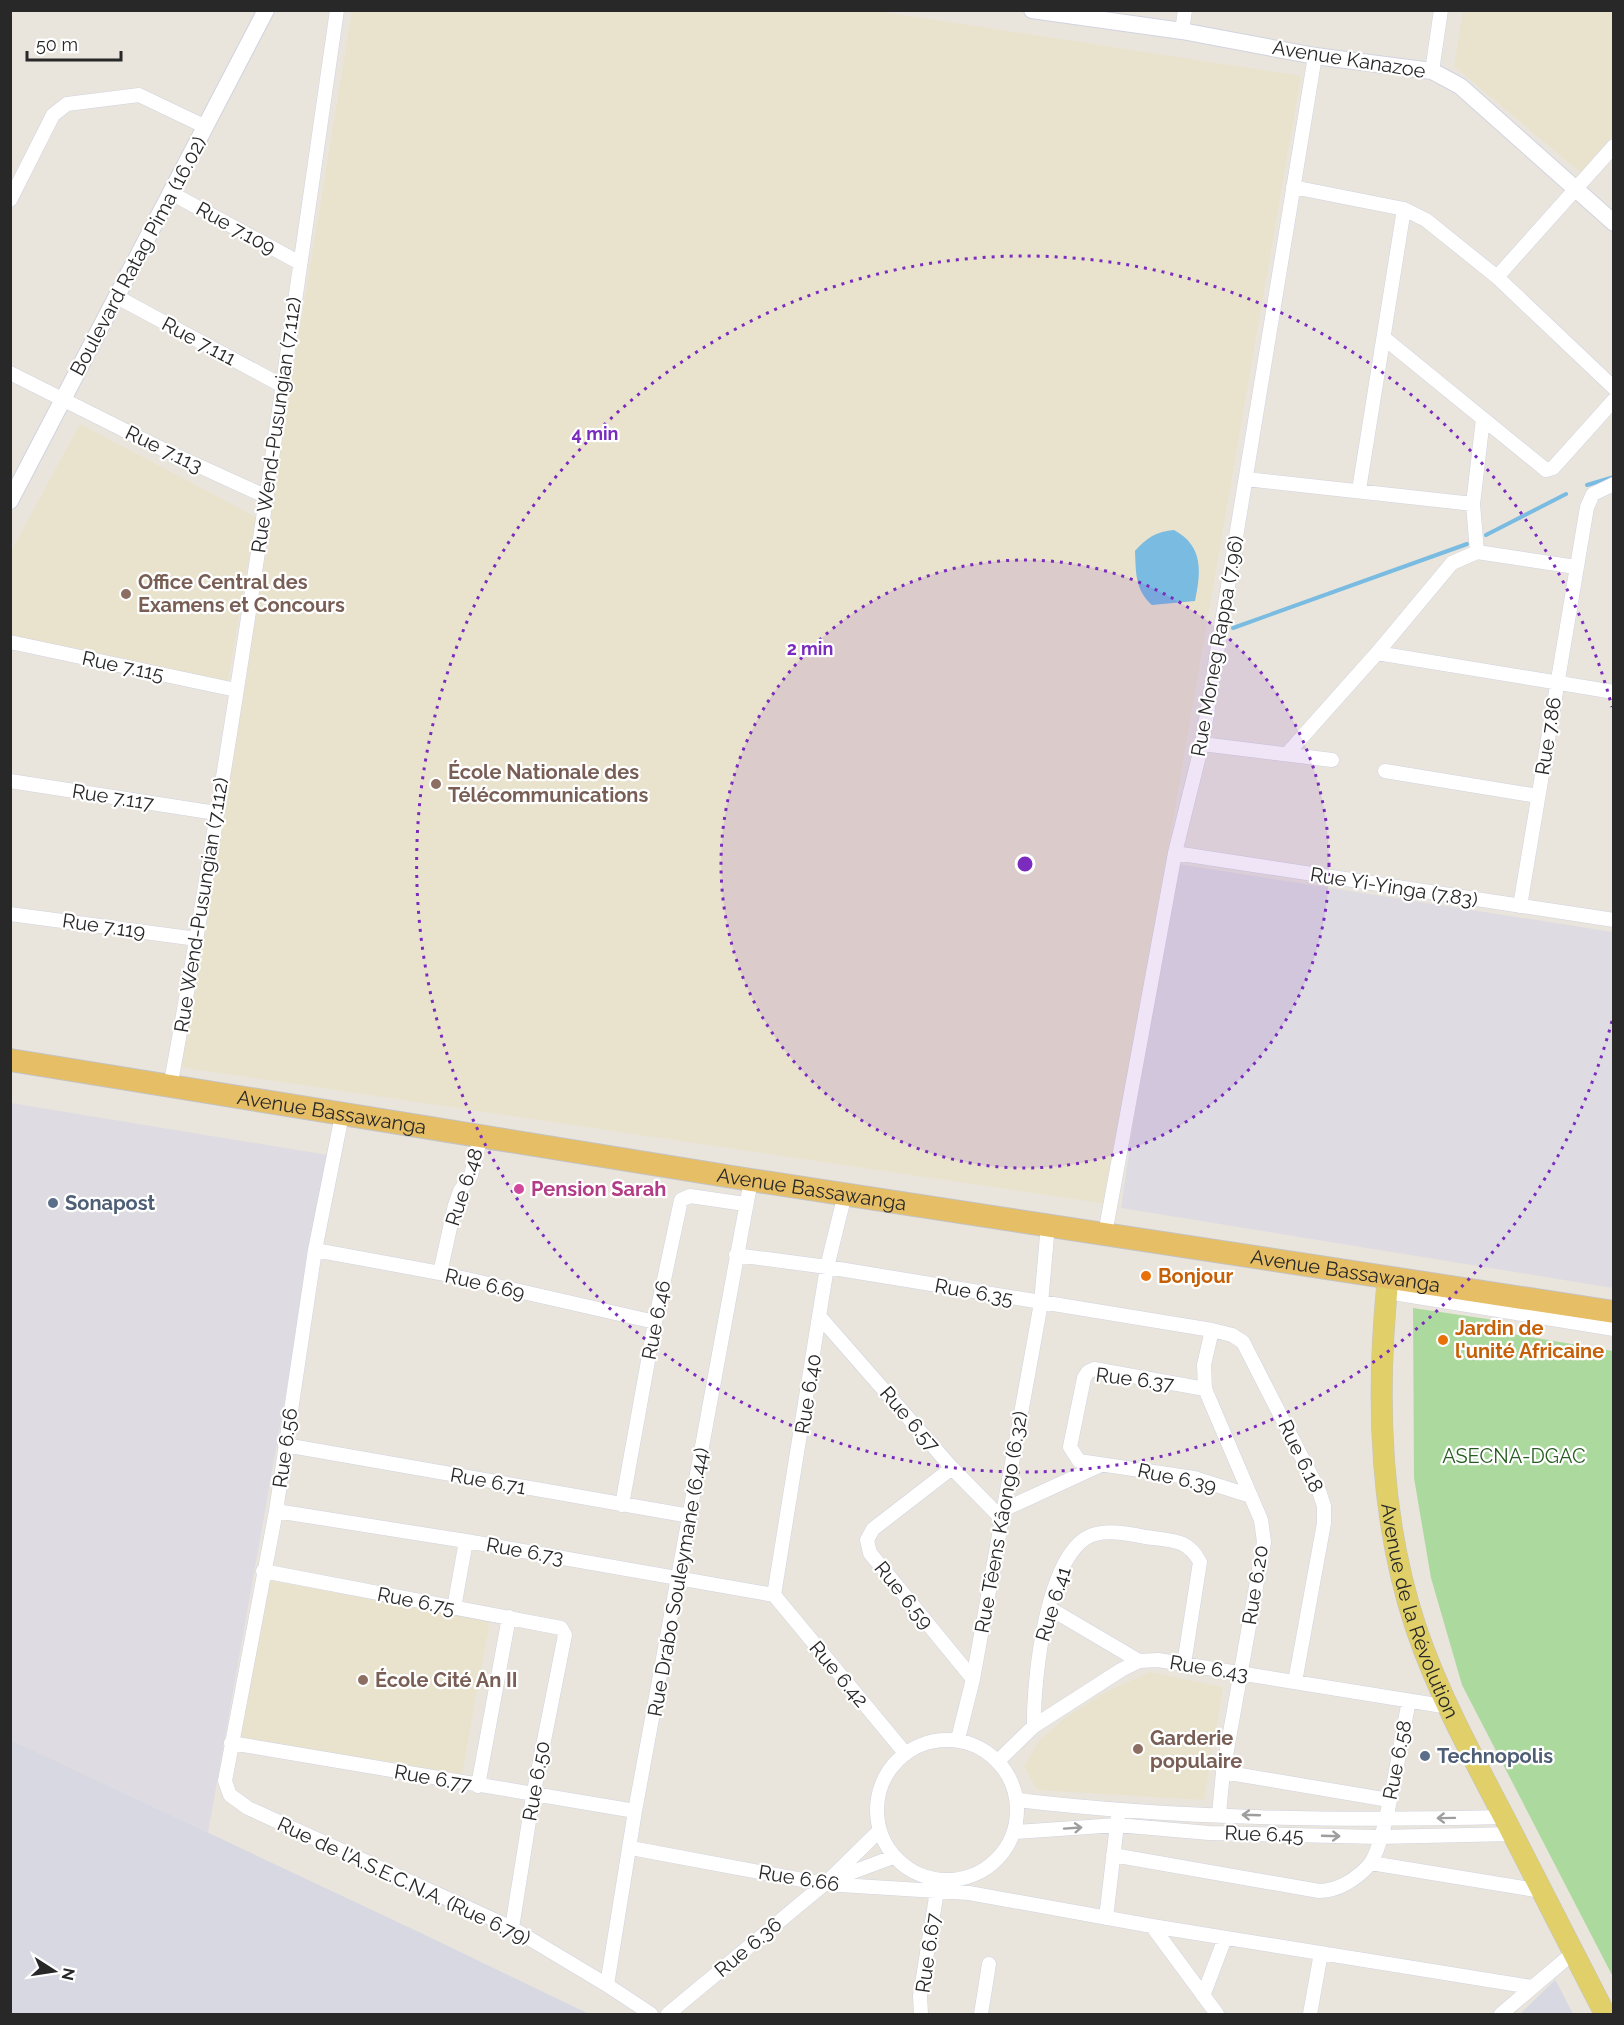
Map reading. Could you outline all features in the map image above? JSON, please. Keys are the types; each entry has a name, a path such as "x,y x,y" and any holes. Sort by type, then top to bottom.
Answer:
{"highway":[{"name":"Avenue Bassawanga","path":"10,1060 170,1088 1105,1234 1387,1285 1614,1312"}],"main road":[{"name":"Avenue de la Révolution","path":"1387,1285 1382,1383 1384,1455 1392,1527 1416,1627 1449,1707 1605,2014"}],"street":[{"name":"Boulevard Ratag Pima (16.02)","path":"10,501 266,10"},
{"name":"Rue Wend-Pusungian (7.112)","path":"170,1088 197,939 267,497 281,385 337,10"},
{"name":"Avenue Kanazoe","path":"1032,10 1182,31 1315,56 1432,71 1460,86 1614,223"},
{"path":"1182,31 1185,10"},
{"path":"1432,71 1441,10"},
{"name":"Rue Moneg Rappa (7.96)","path":"1105,1234 1175,854 1202,744 1315,56"},
{"path":"10,200 53,115 67,104 139,94 206,127"},
{"path":"1497,277 1614,146"},
{"path":"1293,187 1404,209 1440,230 1497,277 1614,388"},
{"name":"Rue 7.109","path":"171,193 300,263"},
{"path":"1359,490 1404,209"},
{"name":"Rue 7.111","path":"117,297 281,385"},
{"path":"1384,338 1543,469 1550,470 1614,400"},
{"name":"Rue 7.113","path":"10,373 267,497"},
{"path":"1477,552 1473,504 1483,419"},
{"path":"1246,479 1473,504"},
{"name":"Rue 7.86","path":"1520,906 1589,500 1598,490 1614,484"},
{"path":"1287,754 1377,653 1452,563 1477,552 1576,567"},
{"name":"Rue 7.115","path":"10,642 236,690"},
{"path":"1377,653 1614,692"},
{"path":"1202,744 1332,760"},
{"path":"1385,771 1538,796"},
{"name":"Rue 7.117","path":"10,781 216,813"},
{"name":"Rue Yi-Yinga (7.83)","path":"1175,854 1614,920"},
{"name":"Rue 7.119","path":"10,914 197,939"},
{"name":"Rue 6.56","path":"225,1781 276,1511 315,1250 342,1115"},
{"name":"Rue 6.48","path":"440,1273 455,1205 460,1191 471,1175 481,1136"},
{"name":"Rue Drabo Souleymane (6.44)","path":"607,1984 631,1848 635,1811 751,1180"},
{"name":"Rue 6.40","path":"774,1595 827,1267 845,1194"},
{"name":"Rue 6.46","path":"622,1505 655,1322 681,1200 690,1196 745,1204"},
{"name":"Rue Têens Kâongo (6.32)","path":"958,1739 973,1679 1041,1303 1048,1225"},
{"name":"Rue 6.69","path":"315,1250 440,1273 655,1322"},
{"name":"Rue 6.35","path":"736,1255 827,1267 1212,1330"},
{"path":"1387,1285 1614,1329"},
{"name":"Rue 6.57","path":"820,1317 952,1468 1002,1514"},
{"name":"Rue 6.20","path":"1212,1330 1204,1365 1204,1389 1261,1520 1264,1542 1223,1772 1223,1814 1230,1833"},
{"name":"Rue 6.18","path":"1212,1330 1232,1335 1243,1342 1319,1491 1324,1506 1324,1523 1295,1682"},
{"name":"Rue 6.37","path":"1079,1461 1070,1446 1084,1378 1088,1372 1094,1369 1204,1389"},
{"name":"Rue 6.71","path":"285,1445 690,1516"},
{"name":"Rue 6.39","path":"1079,1461 1194,1478 1251,1496"},
{"path":"1002,1514 1103,1464"},
{"name":"Rue 6.59","path":"952,1468 873,1529 867,1540 870,1553 973,1679"},
{"name":"Rue 6.73","path":"276,1511 466,1541 774,1595"},
{"name":"Rue 6.41","path":"1034,1726 1034,1698 1040,1639 1067,1557 1078,1543 1094,1534 1117,1532 1181,1542 1193,1550 1200,1562 1184,1664"},
{"path":"454,1608 466,1541"},
{"name":"Rue 6.75","path":"263,1571 561,1628 564,1635"},
{"name":"Rue 6.42","path":"774,1595 904,1753"},
{"path":"998,1761 1034,1726 1139,1661 1050,1608"},
{"path":"478,1785 509,1617"},
{"name":"Rue 6.50","path":"512,1928 533,1796 564,1635"},
{"name":"Rue 6.43","path":"1139,1661 1158,1660 1449,1707"},
{"name":"Rue 6.58","path":"1371,1863 1382,1837 1408,1701"},
{"path":"939,1739 958,1739 980,1747 998,1761 1010,1778 1017,1800 1015,1832 1006,1848 988,1867 965,1878 938,1880 920,1875 893,1857 879,1831 876,1814 879,1791 888,1770 904,1753 921,1744 939,1739"},
{"name":"Rue 6.77","path":"231,1743 533,1796 635,1811"},
{"path":"1223,1772 1389,1800"},
{"name":"Rue de l'A.S.E.C.N.A. (Rue 6.79)","path":"225,1781 230,1795 248,1808 512,1928 607,1984 651,2014"},
{"name":"Rue 6.45","path":"1017,1800 1118,1818 1230,1833 1382,1837 1509,1825"},
{"name":"Rue 6.45","path":"1015,1832 1118,1818 1223,1814 1509,1825"},
{"path":"1305,1817 1306,1835"},
{"path":"1106,1918 1118,1818"},
{"name":"Rue 6.36","path":"668,2014 826,1882 879,1831"},
{"name":"Rue 6.66","path":"631,1848 826,1882 969,1893 1152,1926 1532,1987"},
{"path":"1113,1856 1319,1891 1333,1891 1371,1863 1542,1891"},
{"name":"Rue 6.36","path":"826,1882 893,1857"},
{"name":"Rue 6.67","path":"925,2014 920,1996 937,1891"},
{"path":"1152,1926 1217,2014"},
{"path":"1203,1996 1226,1938"},
{"path":"1310,2014 1321,1953"},
{"path":"1501,2014 1573,1953"},
{"path":"981,2014 989,1964"}],"shaded area":[{"path":"352,11 877,11 1301,76 1107,1204 179,1067"},
{"path":"1463,11 1613,11 1613,135 1581,173 1454,66"},
{"name":"Office Central des Examens et Concours","path":"80,424 256,517 228,681 11,636 11,551"},
{"path":"1171,863 1613,932 1613,1288 1121,1208"},
{"path":"11,1103 328,1155 208,1833 11,1740"},
{"name":"École Cité An II","path":"266,1580 490,1621 461,1779 237,1738"},
{"path":"1150,1672 1223,1687 1204,1800 1037,1790 1024,1766 1039,1741 1065,1718 1104,1693"},
{"path":"11,1740 423,1934 589,2014 11,2014"},
{"path":"1555,1980 1573,2014 1520,2014"}],"green space":[{"name":"ASECNA-DGAC","path":"1413,1308 1501,1321 1500,1332 1613,1351 1613,1977 1462,1685 1431,1578 1414,1478"}],"water":[{"path":"1174,530 1191,544 1198,561 1195,601 1152,605 1139,587 1135,551 1152,536"}],"waterway":[{"path":"1587,485 1614,477"},
{"path":"1486,535 1566,494"},
{"path":"1233,628 1467,544"}],"place":[{"name":"Office Central des Examens et Concours","path":"126,594"},
{"name":"École Nationale des Télécommunications","path":"436,784"},
{"name":"Pension Sarah","path":"519,1189"},
{"name":"Sonapost","path":"53,1203"},
{"name":"Bonjour","path":"1146,1276"},
{"name":"Jardin de l'unité Africaine","path":"1443,1340"},
{"name":"École Cité An II","path":"363,1680"},
{"name":"Garderie populaire","path":"1138,1749"},
{"name":"Technopolis","path":"1425,1756"}]}
